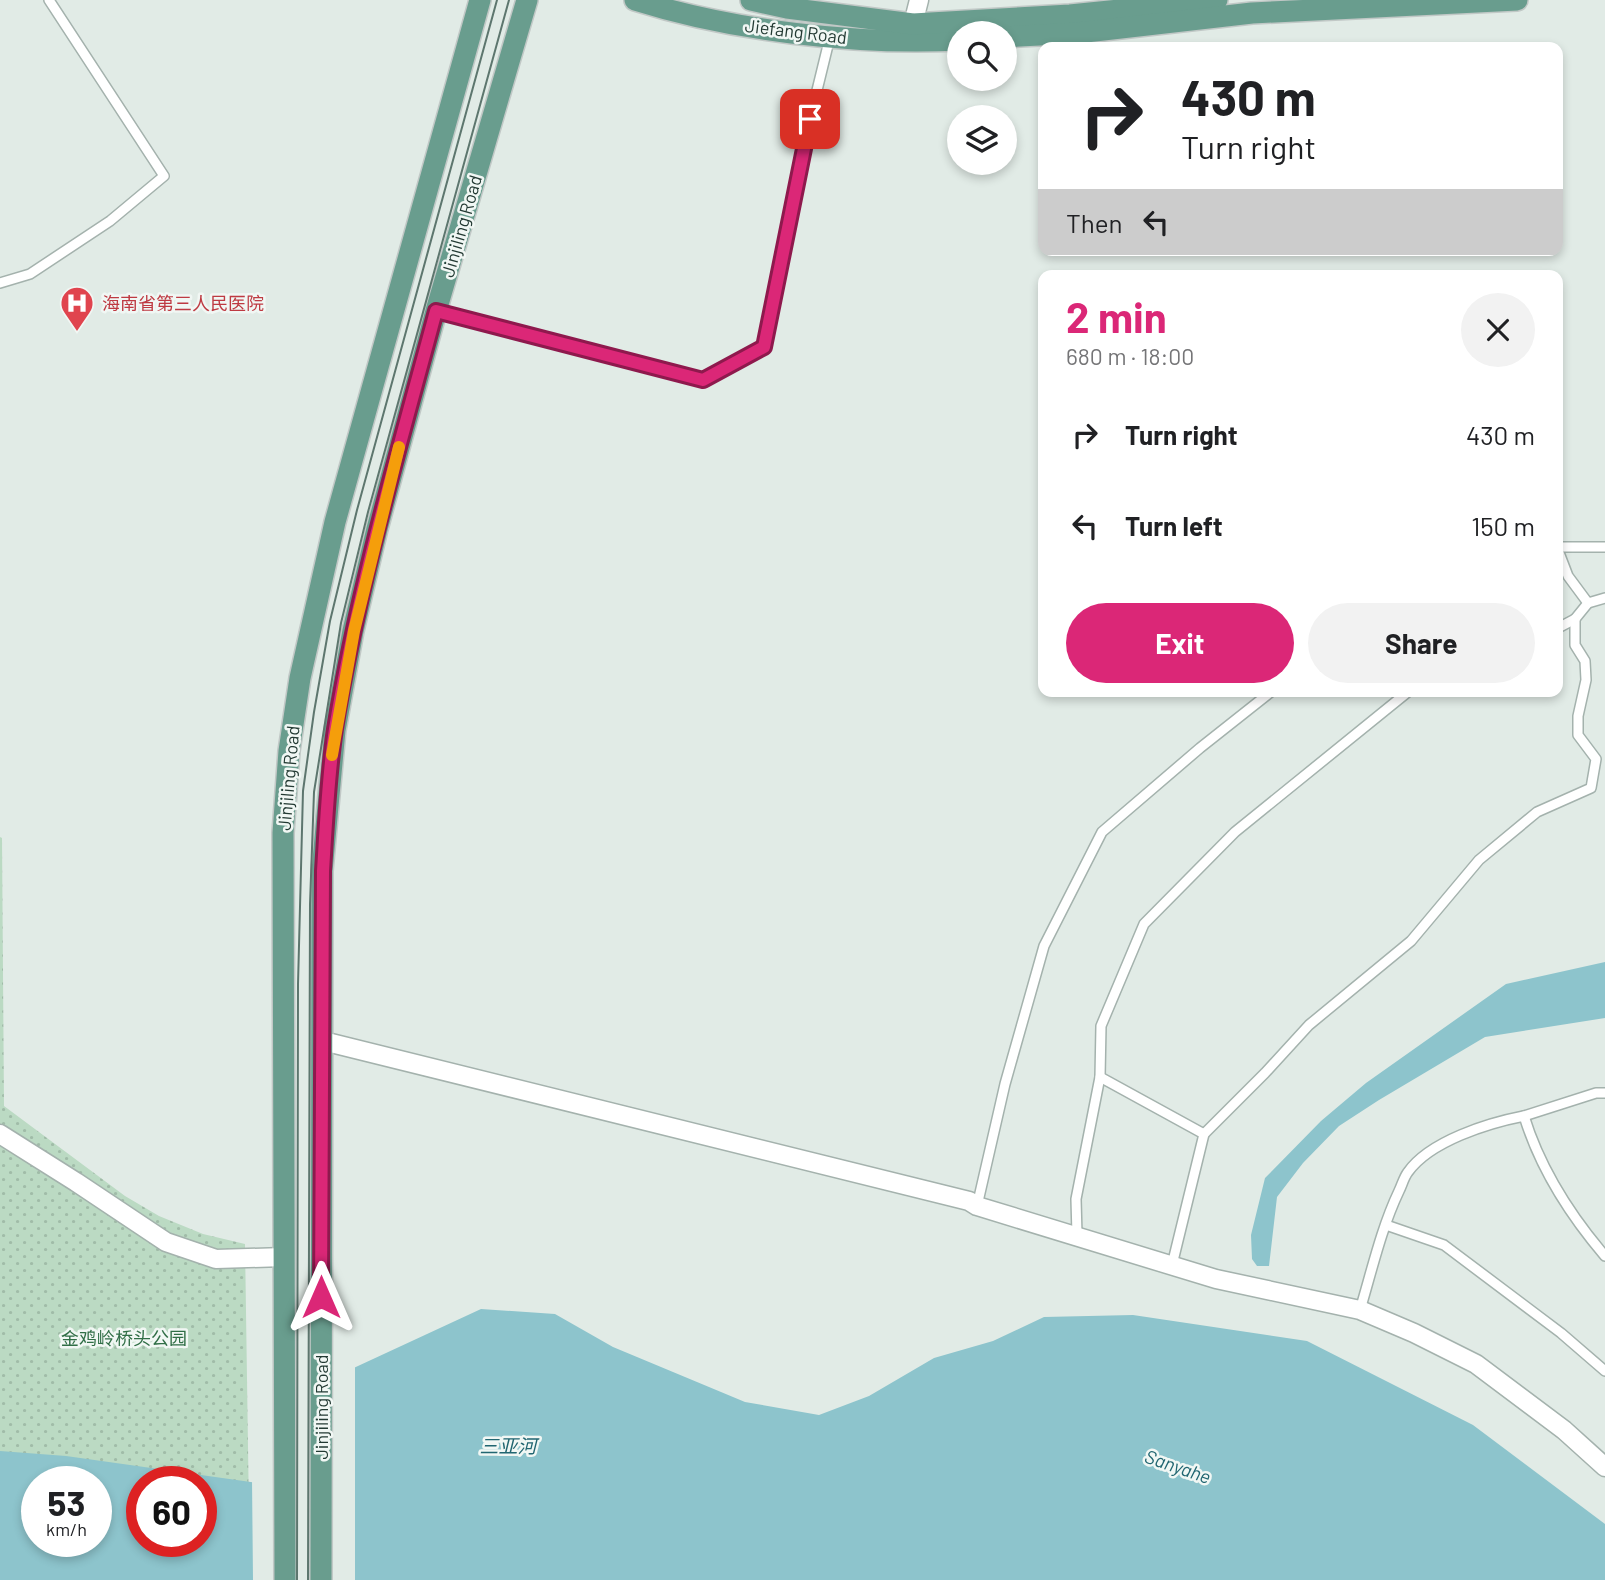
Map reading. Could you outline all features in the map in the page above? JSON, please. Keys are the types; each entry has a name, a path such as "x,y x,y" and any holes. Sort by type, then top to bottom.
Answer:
{"main road":[{"name":"Jinjiling Road","path":"285,1580 282,833 289,751 300,678 335,522 480,0"},
{"name":"Jinjiling Road","path":"321,1580 323,871 335,730 377,528 436,311 527,0"},
{"name":"Jiefang Road","path":"635,0 768,30 909,42 947,40"},
{"name":"Jiefang Road","path":"751,0 787,8 913,24 1070,15 1217,0"},
{"path":"1017,36 1077,33 1252,13 1517,0"}],"street":[{"path":"913,24 919,0"},
{"path":"323,1041 969,1201 977,1206 1216,1279 1360,1310 1476,1364 1564,1430 1605,1467"},
{"path":"0,1134 166,1242 216,1259 284,1258"}],"lane":[{"path":"0,283 30,274 110,221 164,176 49,0"},
{"path":"436,311 703,380 764,347 810,119 831,36"},
{"path":"1563,549 1605,547"},
{"path":"1563,562 1568,576 1588,603"},
{"path":"1563,625 1575,619 1588,603 1605,598"},
{"path":"1172,1265 1203,1134 1309,1025 1410,941 1479,860 1537,812 1591,788 1596,759 1578,736 1578,716 1586,680 1585,661 1576,645 1575,619"},
{"path":"977,1206 1005,1084 1044,946 1102,832 1264,697"},
{"path":"1077,1235 1076,1199 1100,1077 1101,1026 1144,924 1235,832 1402,697"},
{"path":"1100,1077 1203,1134"},
{"path":"1360,1310 1389,1212 1409,1171 1436,1148 1465,1132 1500,1120 1604,1095"},
{"path":"1524,1116 1548,1174 1570,1213 1605,1256"},
{"path":"1385,1225 1444,1245 1561,1333 1605,1371"}],"green space":[{"name":"金鸡岭桥头公园","path":"0,837 4,1106 125,1196 159,1216 203,1234 245,1244 250,1580 0,1580"}],"water":[{"path":"1605,962 1605,1018 1485,1037 1339,1126 1303,1163 1277,1197 1269,1266 1257,1266 1252,1259 1251,1235 1265,1178 1321,1121 1366,1083 1506,984"},
{"name":"三亚河","path":"481,1309 555,1314 613,1347 745,1402 819,1415 869,1396 934,1358 993,1341 1044,1317 1133,1315 1307,1341 1473,1425 1605,1524 1605,1580 0,1580 0,1451 66,1456 137,1466 126,1466 126,1557 217,1557 217,1477 257,1483 304,1391"}],"pier":[{"path":"355,1364 355,1580 253,1580 252,1479 256,1480 302,1389"}],"tram line":[{"path":"297,1580 298,984 303,791 330,621 357,510 497,0"},
{"path":"308,1580 310,904 314,792 341,623 368,512 509,0"}],"slow traffic":[{"path":"332,755 354,631 377,528 399,447"}],"place":[{"name":"海南省第三人民医院","path":"77,333"}],"route":[{"path":"321,1297 323,871 335,730 377,528 436,311 703,380 764,347 810,119"}],"water label":[{"name":"Sanyahe","path":"1178,1466"}]}
